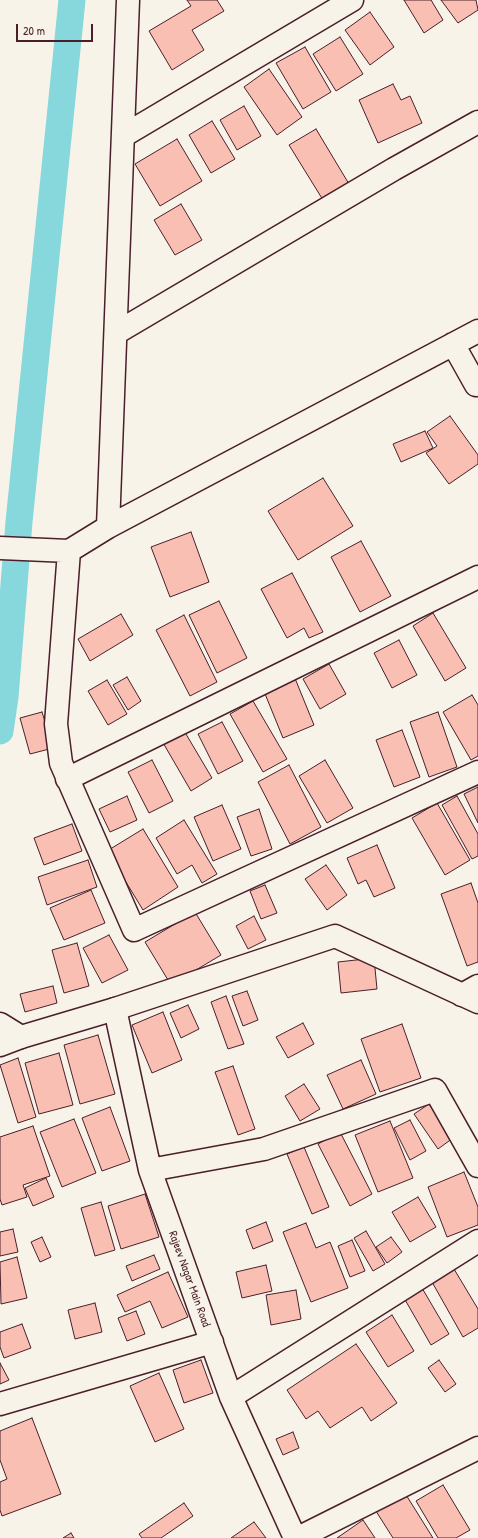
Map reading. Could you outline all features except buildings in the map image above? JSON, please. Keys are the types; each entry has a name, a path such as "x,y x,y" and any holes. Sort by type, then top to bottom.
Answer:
{"street":[{"path":"108,527 128,0"},
{"path":"123,136 352,0"},
{"path":"116,333 394,169 478,122"},
{"path":"0,548 69,551 108,527 478,331"},
{"path":"453,344 477,385"},
{"path":"69,551 56,724 61,763 67,780 134,930 478,772"},
{"path":"67,780 478,577"},
{"path":"0,1044 115,1009 334,936 473,994"},
{"name":"Rajeev Nagar Main Road","path":"115,1009 150,1170 232,1397 297,1538"},
{"path":"0,1024 21,1037"},
{"path":"150,1170 264,1149 435,1090 478,1166"},
{"path":"232,1397 478,1240"},
{"path":"0,1404 212,1342"},
{"path":"297,1538 478,1448"}],"waterway":[{"path":"0,731 5,697 19,522 72,0"}]}
